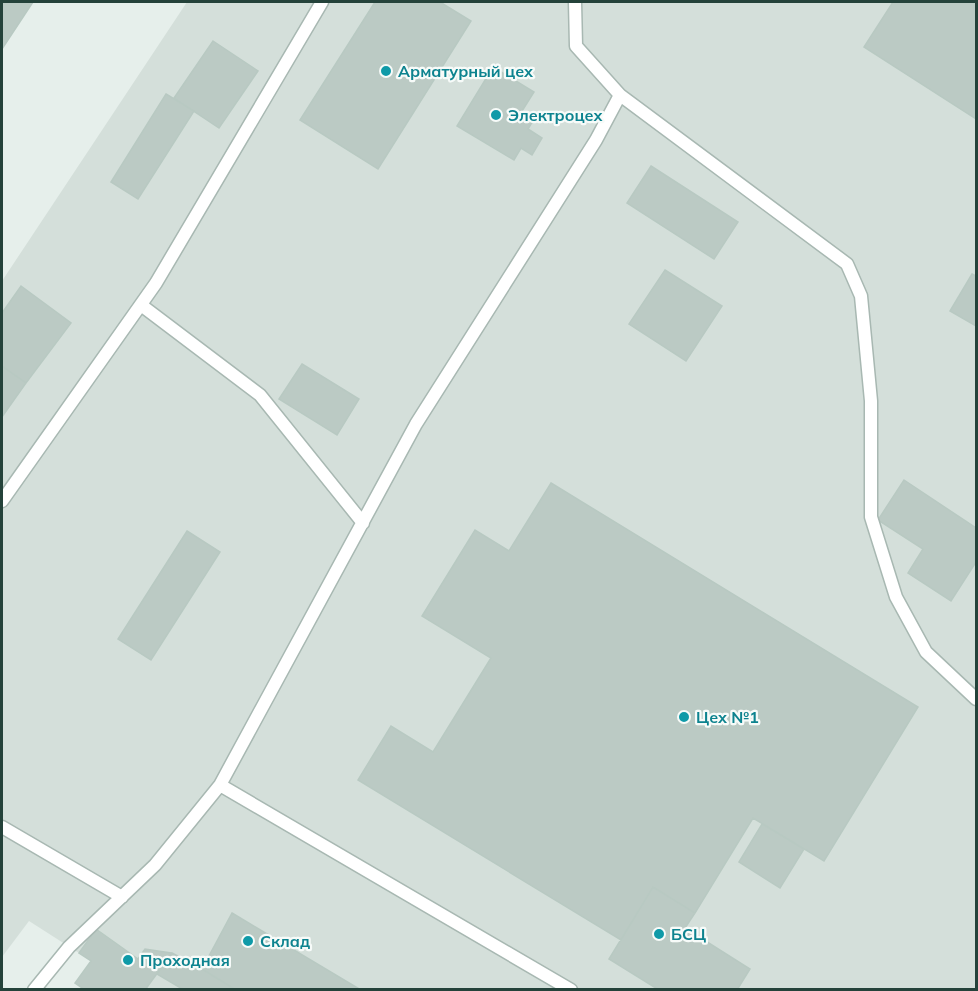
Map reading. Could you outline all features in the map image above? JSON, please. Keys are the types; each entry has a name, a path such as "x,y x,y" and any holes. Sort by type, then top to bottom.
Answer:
{"lane":[{"path":"2,501 156,283 322,2"},
{"path":"574,2 576,46 620,95 847,264 861,296 870,389 871,518 896,597 926,652 976,699"},
{"path":"34,990 69,947 155,865 220,785 416,424 596,140 620,95"},
{"path":"141,305 260,395 363,523"},
{"path":"220,785 571,990"},
{"path":"2,827 122,897"}],"shaded area":[{"path":"187,2 976,2 976,989 146,989 166,961 145,949 138,959 97,929 79,953 29,921 2,957 2,281"}],"building":[{"path":"2,2 33,2 2,49"},
{"name":"Арматурный цех","path":"375,2 440,2 471,21 378,169 300,120"},
{"path":"893,2 976,2 976,119 864,47"},
{"path":"213,41 258,71 219,128 174,98"},
{"name":"Электроцех","path":"493,67 534,92 522,111 534,119 528,129 542,138 532,155 521,148 514,160 457,126"},
{"path":"166,94 194,111 138,199 111,182"},
{"path":"651,166 738,222 714,259 627,203"},
{"path":"665,270 722,306 686,361 629,324"},
{"path":"972,274 976,276 976,326 950,311"},
{"path":"21,286 71,323 26,383 2,366 2,313"},
{"path":"302,364 359,399 337,435 279,399"},
{"path":"2,366 26,383 2,417"},
{"path":"904,480 976,528 976,562 951,601 908,573 923,549 878,520"},
{"name":"Цех №1","path":"551,483 918,707 824,861 753,818 695,913 653,887 621,940 358,780 391,726 433,752 491,658 422,616 475,530 509,551"},
{"path":"187,531 220,552 151,660 118,639"},
{"path":"762,824 804,849 780,888 739,862"},
{"name":"БСЦ","path":"653,887 695,913 685,928 750,969 737,990 659,990 609,959"},
{"name":"Склад","path":"232,913 361,990 236,990 202,969"},
{"name":"Проходная","path":"96,929 138,959 145,949 172,953 145,990 85,990 75,983 91,961 79,953"},
{"path":"172,953 236,990 184,990 157,974"}],"place":[{"name":"Арматурный цех","path":"386,71"},
{"name":"Электроцех","path":"496,115"},
{"name":"Цех №1","path":"684,717"},
{"name":"БСЦ","path":"659,934"},
{"name":"Склад","path":"248,941"},
{"name":"Проходная","path":"128,960"}]}
